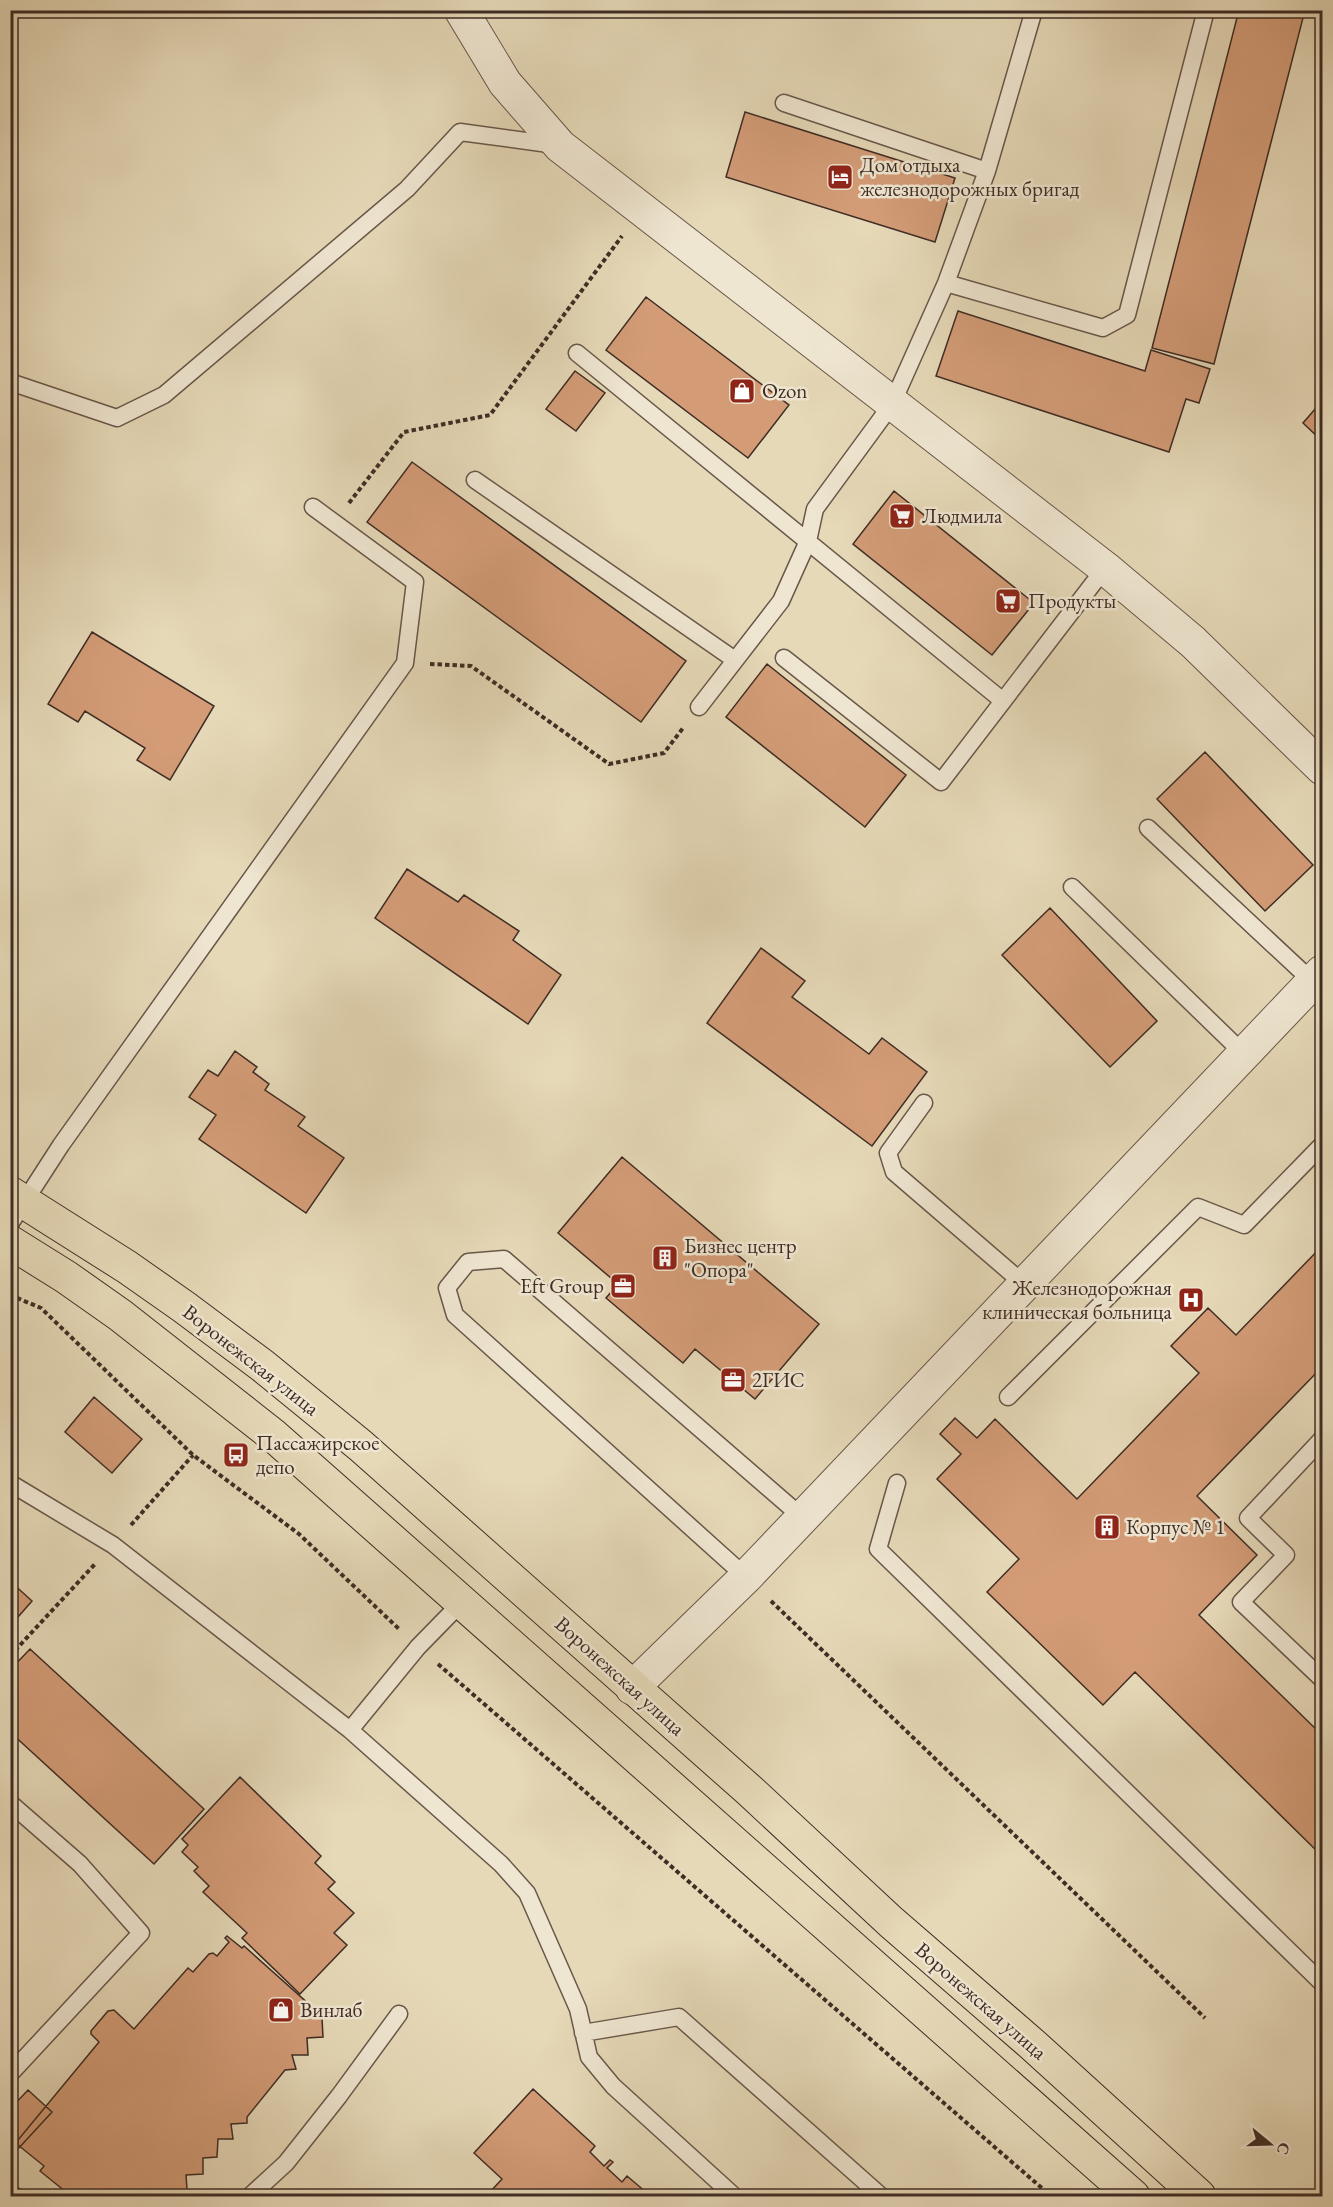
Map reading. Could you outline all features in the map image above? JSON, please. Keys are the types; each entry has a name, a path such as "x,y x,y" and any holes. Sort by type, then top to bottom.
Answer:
{"main road":[{"name":"Воронежская улица","path":"15,1206 127,1267 263,1366 361,1446 749,1790 891,1922 1033,2045 1199,2196"},
{"path":"10,1242 66,1277 120,1315 274,1437 1133,2196"}],"street":[{"path":"462,10 505,83 560,146 1106,568 1193,642 1323,768"},
{"path":"632,1688 746,1576 1318,977"}],"lane":[{"path":"699,707 781,601 808,541 815,509 892,404 946,283 987,171 1034,10"},
{"path":"946,283 1103,328 1128,315 1206,10"},
{"path":"784,104 987,171"},
{"path":"10,382 117,418 164,395 407,189 460,132 560,146"},
{"path":"577,353 1003,701"},
{"path":"475,480 735,660"},
{"path":"15,1206 405,663 416,582 313,507"},
{"path":"784,658 941,782 1106,568"},
{"path":"1148,828 1318,977"},
{"path":"1072,887 1244,1054"},
{"path":"924,1103 888,1153 894,1172 1024,1284"},
{"path":"1008,1397 1198,1207 1244,1225 1323,1145"},
{"path":"746,1576 455,1315 447,1288 468,1262 504,1259 802,1517"},
{"path":"1323,1439 1248,1518 1286,1555 1241,1602 1323,1679"},
{"path":"10,1483 112,1545 350,1730 501,1864 527,1893 578,2009 589,2056 613,2086 734,2196"},
{"path":"897,1483 878,1549 1323,1983"},
{"path":"350,1730 418,1647 461,1603"},
{"path":"10,1803 80,1864 141,1933 10,2074"},
{"path":"250,2196 286,2163 339,2096 399,2013"},
{"path":"583,2033 679,2018 881,2196"},
{"path":"10,2193 15,2196"}],"path":[{"path":"334,522 404,432 490,415 642,209"},
{"path":"405,663 471,666 609,764 664,753 699,707"},
{"path":"10,1295 41,1308 193,1455 299,1534 418,1647 1051,2196"},
{"path":"746,1576 1205,2018"}],"building":[{"path":"1239,10 1305,10 1214,364 1152,348"},
{"name":"Дом отдыха железнодорожных бригад","path":"745,112 955,178 935,242 726,177"},
{"path":"646,297 789,405 748,458 606,350"},
{"path":"958,311 1145,371 1151,350 1210,369 1199,403 1186,399 1169,452 936,376"},
{"path":"575,371 605,393 576,431 546,409"},
{"path":"1322,401 1322,441 1303,423"},
{"path":"412,462 686,661 641,722 367,522"},
{"path":"894,491 1034,603 992,655 853,544"},
{"path":"92,632 214,706 170,780 137,760 145,748 85,711 78,722 48,704"},
{"path":"767,664 906,775 865,827 726,717"},
{"path":"1205,752 1313,865 1265,911 1157,799"},
{"path":"407,869 458,902 464,895 519,931 513,940 561,975 528,1024 375,918"},
{"path":"1050,908 1157,1021 1110,1067 1002,955"},
{"path":"761,948 805,981 792,997 869,1054 882,1038 927,1072 872,1146 707,1023"},
{"path":"235,1051 257,1067 253,1072 269,1084 265,1090 305,1117 298,1126 344,1158 306,1213 199,1139 216,1115 189,1097 208,1070 218,1076"},
{"name":"Бизнес центр \"Опора\"","path":"622,1157 819,1324 755,1399 695,1349 683,1363 606,1298 618,1284 558,1233"},
{"name":"Корпус № 1","path":"1322,1246 1322,1367 1197,1496 1257,1555 1199,1615 1322,1735 1322,1856 1135,1672 1103,1705 987,1592 1019,1559 937,1479 961,1454 940,1434 955,1418 977,1438 995,1419 1077,1499 1199,1373 1171,1346 1208,1308 1236,1335"},
{"path":"94,1397 142,1439 112,1473 65,1432"},
{"path":"10,1581 32,1601 11,1625 10,1625"},
{"path":"30,1649 204,1809 154,1864 10,1732 10,1670"},
{"path":"240,1777 321,1856 315,1863 335,1882 328,1889 354,1913 334,1933 347,1945 300,1994 242,1938 247,1933 203,1892 209,1886 194,1871 198,1867 182,1852 188,1845 182,1839"},
{"path":"227,1936 242,1948 244,1946 320,2014 323,2037 307,2038 308,2055 292,2055 296,2069 285,2070 247,2117 247,2123 231,2124 233,2139 218,2139 217,2157 203,2158 203,2174 186,2175 187,2189 180,2196 71,2196 40,2171 44,2166 18,2145 18,2140 99,2042 91,2031 108,2011 114,2010 134,2029 188,1968 193,1972 209,1954 213,1953 217,1956 229,1942 225,1938"},
{"path":"533,2089 595,2146 590,2152 604,2166 610,2160 613,2162 607,2168 622,2182 627,2176 647,2193 644,2196 495,2196 490,2192 502,2179 474,2153"},
{"path":"28,2090 52,2112 17,2150 10,2145 10,2109"}],"place":[{"name":"Дом отдыха железнодорожных бригад","path":"840,177"},
{"name":"Ozon","path":"742,391"},
{"name":"Людмила","path":"902,516"},
{"name":"Продукты","path":"1008,601"},
{"name":"Бизнес центр \"Опора\"","path":"665,1258"},
{"name":"Eft Group","path":"623,1286"},
{"name":"Железнодорожная клиническая больница","path":"1191,1300"},
{"name":"2ГИС","path":"733,1380"},
{"name":"Пассажирское депо","path":"236,1455"},
{"name":"Корпус № 1","path":"1107,1527"},
{"name":"Винлаб","path":"281,2010"}]}
